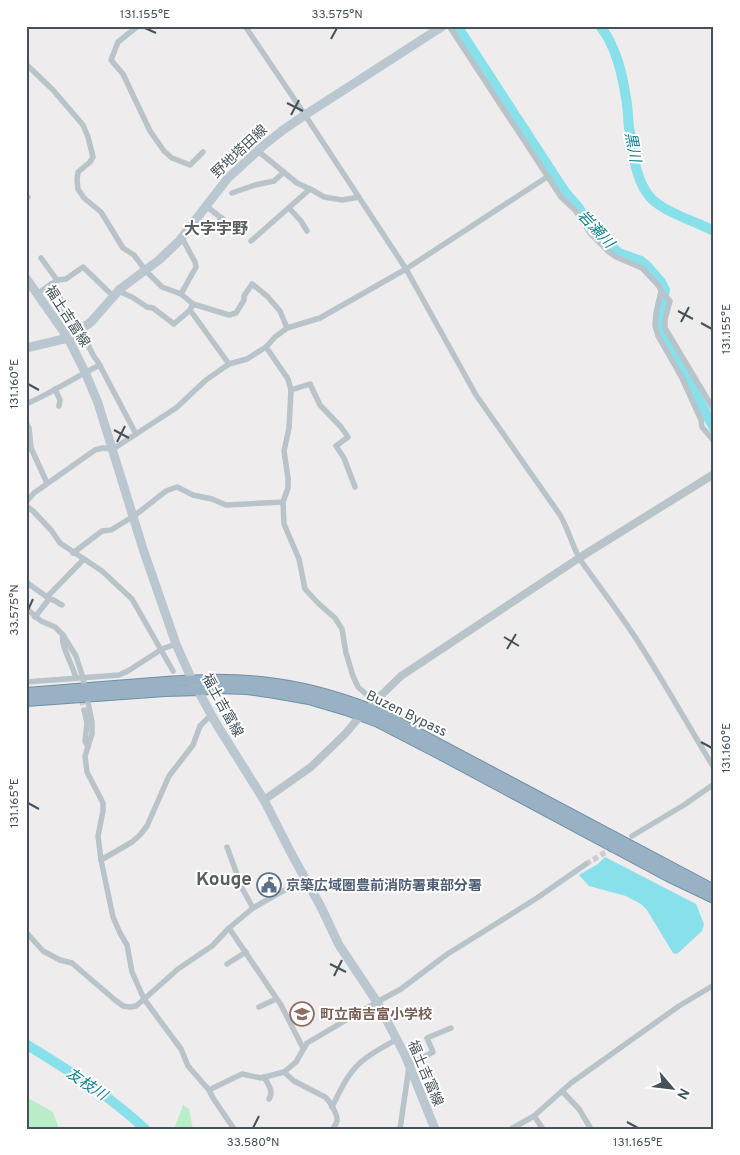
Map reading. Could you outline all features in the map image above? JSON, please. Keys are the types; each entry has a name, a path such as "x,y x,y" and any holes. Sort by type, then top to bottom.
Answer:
{"highway":[{"name":"Buzen Bypass","path":"26,693 192,680 247,681 312,691 368,708 714,890"},
{"name":"Buzen Bypass","path":"26,701 85,688 165,691 218,688 247,689 368,708 378,722 449,758 668,876 714,898"}],"main road":[{"name":"野地塔田線","path":"26,348 68,338 91,322 115,294 167,254 182,238 227,179 258,151 305,115 443,26"},
{"name":"福土吉富線","path":"26,278 68,338 86,372 113,448 144,552 176,644 192,680 211,715 264,800 340,945 377,1002 405,1054 435,1129"}],"street":[{"path":"138,26 118,42 111,60 123,74 150,131 164,151 172,158 190,165 203,152"},
{"path":"245,26 406,269 476,395 560,515 579,558 635,638 714,768"},
{"path":"449,26 561,197 575,210 590,233 609,252 642,268 670,301 665,319 665,328 714,410"},
{"path":"26,64 53,90 83,125 93,158 78,172 78,189 84,198 101,212 123,248 134,255 162,287 181,294 193,304 229,315 236,313 252,284 268,296 280,311 287,328"},
{"path":"258,151 297,183 324,197 342,200 359,198"},
{"path":"232,193 274,181 284,172"},
{"path":"173,671 132,599 102,571 83,560 60,542 51,530 27,507 34,493 95,450 113,448 176,408 206,380 229,364 247,359 266,347 287,328 320,318 406,269 547,177"},
{"path":"251,241 310,189"},
{"path":"206,206 223,219 214,228"},
{"path":"289,208 307,231"},
{"path":"181,294 196,267 182,238"},
{"path":"41,258 57,280"},
{"path":"37,294 57,280 66,279 83,267 115,294 132,297 147,307 153,308 174,324 190,310 193,304"},
{"path":"51,284 58,293 67,317 83,334 136,434"},
{"path":"662,292 656,313 655,325 658,336 682,378 701,420 702,427 714,441"},
{"path":"190,310 229,364"},
{"path":"266,347 288,379 291,390 289,428 284,451 288,478 288,488 283,502 284,524 298,559 306,589 318,604 335,618 342,629 346,653 353,676 368,708"},
{"path":"26,404 100,366"},
{"path":"291,390 310,384 320,405 348,437 336,446 344,458 355,487"},
{"path":"55,389 60,400 59,406"},
{"path":"26,423 31,448 47,483"},
{"path":"264,800 311,767 402,676 579,558 714,474"},
{"path":"73,553 102,532 111,530 134,516 166,491 177,487 193,495 212,499 226,505 283,502"},
{"path":"35,617 48,598 83,560"},
{"path":"26,582 48,598 62,604"},
{"path":"26,608 35,617 55,627 63,635 76,656 92,722 92,734 85,756 87,772 103,803 98,836 101,860 113,917 127,945 132,972 144,999 181,1049 188,1066 209,1090 234,1129"},
{"path":"63,635 61,640 75,675"},
{"path":"26,682 85,688 128,671 162,650 176,644"},
{"path":"84,710 87,723 85,741 88,746"},
{"path":"101,860 132,842 144,830 169,776 193,745 200,726 211,715"},
{"path":"632,836 714,784"},
{"path":"227,847 242,888 253,908"},
{"path":"209,1090 242,1074 261,1078 284,1072 296,1062 307,1043 402,989 446,955 537,898 586,864"},
{"path":"26,932 43,950 60,960 72,963 114,1000 123,1006 136,1006 178,969 212,946 229,928 253,908 307,880"},
{"path":"229,928 281,1005 303,1048"},
{"path":"228,964 246,952"},
{"path":"511,1129 534,1116 579,1078 679,1006 714,985"},
{"path":"259,1007 276,998"},
{"path":"400,1129 409,1066 434,1052 427,1038 451,1028"},
{"path":"332,1106 346,1079 356,1067 366,1057 397,1039"},
{"path":"284,1072 294,1081 329,1101 337,1122 333,1129"},
{"path":"264,1077 270,1086 271,1096 269,1099"},
{"path":"562,1091 579,1108 591,1129"},
{"path":"534,1116 542,1129"}],"green space":[{"path":"26,1097 53,1112 59,1129 26,1129"},
{"path":"183,1105 189,1109 193,1129 174,1129"}],"water":[{"path":"605,857 696,904 704,924 702,931 677,954 673,953 647,910 641,904 626,896 589,886 579,875 598,864"}],"waterway":[{"name":"岩瀬川","path":"457,26 565,192 579,208 586,221 594,231 619,253 641,261 661,282 665,290 662,306 662,332 714,428"},
{"name":"黒川","path":"600,26 610,42 620,70 627,102 634,162 642,184 650,197 663,207 714,231"},
{"name":"友枝川","path":"26,1044 103,1094 145,1129"}],"tunnel":[{"path":"75,675 84,710"},
{"path":"586,864 614,847"}],"place":[{"name":"京築広域圏豊前消防署東部分署","path":"269,885"},
{"name":"町立南吉富小学校","path":"302,1014"}],"district":[{"name":"大字宇野","path":"216,228"},
{"name":"Kouge","path":"224,878"}]}
